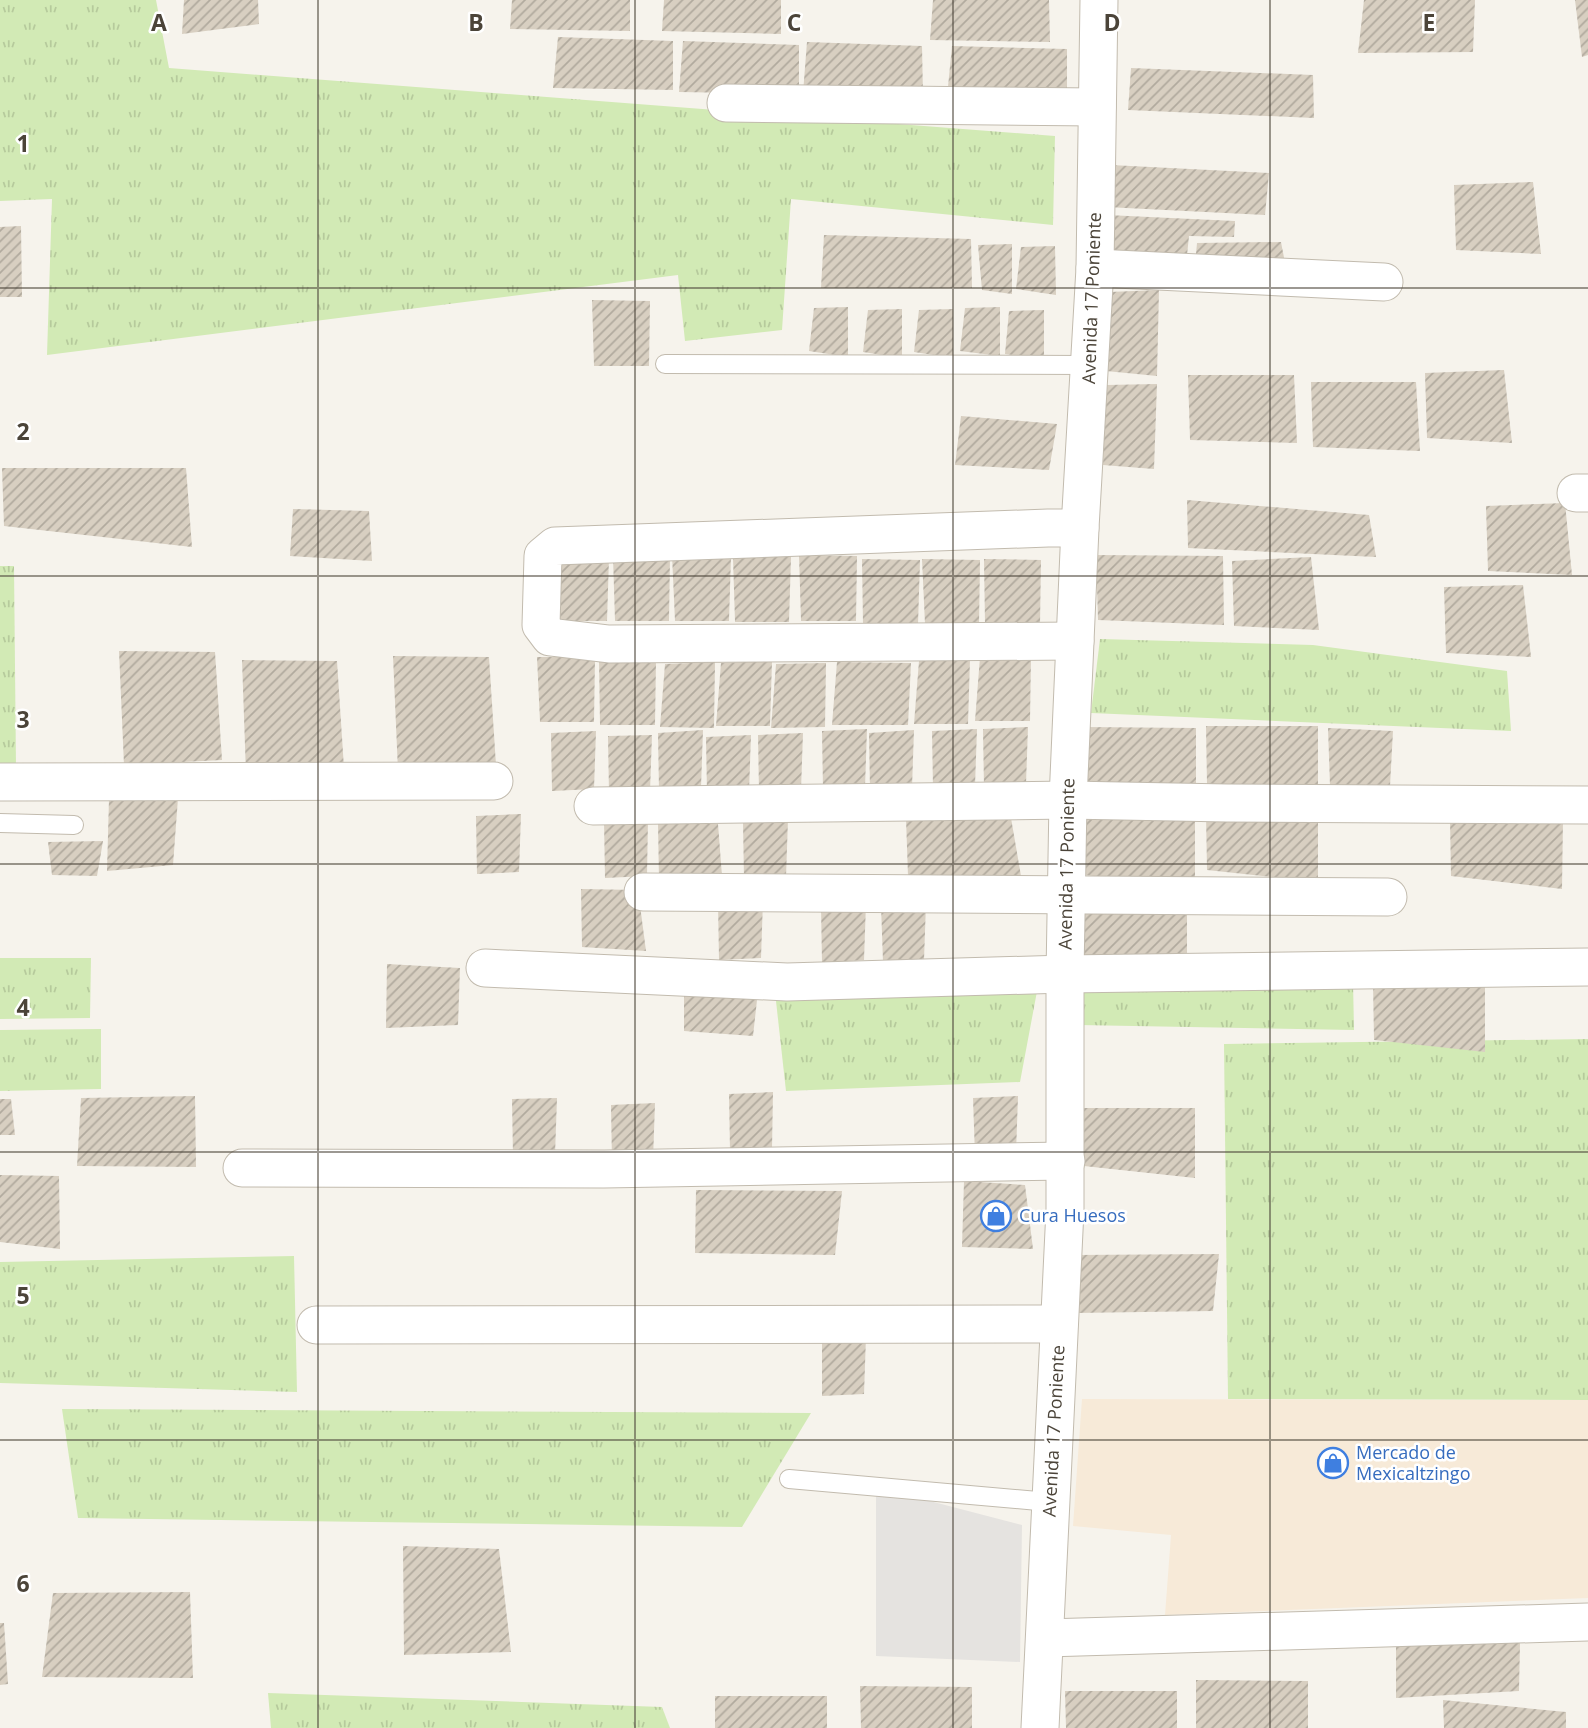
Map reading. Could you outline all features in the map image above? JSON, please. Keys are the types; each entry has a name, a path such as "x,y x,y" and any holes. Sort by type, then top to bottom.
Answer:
{"street":[{"name":"Avenida 17 Poniente","path":"1041,1728 1066,1161 1068,800 1074,640 1095,268 1099,0"},
{"path":"726,103 1097,107"},
{"path":"1095,268 1384,282"},
{"path":"1074,640 609,644 550,637 541,625 543,556 555,546 1080,528"},
{"path":"0,782 494,781"},
{"path":"593,806 1068,800 1588,805"},
{"path":"643,892 1388,897"},
{"path":"485,968 787,982 1065,974 1588,967"},
{"path":"242,1168 604,1169 1066,1161"},
{"path":"316,1325 1059,1324"},
{"path":"1046,1638 1588,1622"}],"lane":[{"path":"665,364 1090,365"},
{"path":"0,823 74,825"},
{"path":"789,1479 1049,1503"}],"shaded area":[{"name":"Mercado de Mexicaltzingo","path":"1082,1399 1588,1400 1588,1598 1165,1615 1171,1535 1073,1526"},
{"path":"876,1487 1022,1525 1020,1662 876,1656"}],"green space":[{"path":"0,0 156,0 169,68 1055,136 1053,225 791,199 782,330 685,341 678,275 47,355 52,199 0,201"},
{"path":"0,566 14,566 16,767 0,767"},
{"path":"1100,639 1313,645 1507,671 1511,731 1091,713"},
{"path":"0,958 91,958 90,1018 0,1019"},
{"path":"1353,981 1354,1030 1078,1025 1077,986"},
{"path":"1038,986 1020,1082 786,1091 775,992"},
{"path":"101,1029 101,1089 0,1091 0,1030"},
{"path":"1588,1039 1588,1400 1228,1399 1224,1044"},
{"path":"294,1256 297,1392 0,1383 0,1262"},
{"path":"62,1409 811,1413 742,1527 78,1518"},
{"path":"268,1693 662,1707 670,1728 271,1728"}],"building":[{"path":"184,0 258,0 259,24 182,34"},
{"path":"512,0 630,0 630,31 510,29"},
{"path":"664,0 781,0 781,34 662,31"},
{"path":"933,0 1049,0 1050,42 930,40"},
{"path":"1364,0 1475,0 1473,52 1358,53"},
{"path":"1575,0 1588,0 1588,55 1582,57"},
{"path":"558,37 673,41 673,90 553,88"},
{"path":"683,41 799,45 799,94 679,92"},
{"path":"807,42 922,46 923,95 803,93"},
{"path":"952,46 1067,49 1067,99 947,97"},
{"path":"1131,68 1313,75 1314,118 1128,110"},
{"path":"1111,165 1269,173 1265,215 1106,207"},
{"path":"1533,182 1541,254 1456,250 1454,185"},
{"path":"1107,215 1235,221 1234,237 1189,236 1186,265 1104,261"},
{"path":"21,226 22,297 0,297 0,227"},
{"path":"824,235 971,239 972,288 821,288"},
{"path":"1281,242 1286,268 1195,265 1197,243"},
{"path":"1012,244 1012,294 982,290 978,245"},
{"path":"1055,246 1056,295 1016,289 1021,247"},
{"path":"1159,290 1157,376 1106,371 1109,292"},
{"path":"592,300 650,301 649,366 594,366"},
{"path":"848,307 848,357 809,351 814,308"},
{"path":"1000,307 1000,356 960,351 965,308"},
{"path":"902,309 902,358 863,352 868,310"},
{"path":"953,309 953,358 914,352 919,310"},
{"path":"1044,310 1044,359 1005,354 1009,311"},
{"path":"1504,370 1512,443 1427,438 1425,373"},
{"path":"1188,375 1294,375 1297,443 1190,440"},
{"path":"1311,382 1416,382 1420,451 1313,447"},
{"path":"1157,384 1154,469 1103,465 1106,385"},
{"path":"961,416 1057,424 1049,470 955,465"},
{"path":"2,468 186,468 192,547 4,526"},
{"path":"1187,500 1369,515 1376,557 1188,548"},
{"path":"1565,503 1572,575 1488,571 1486,506"},
{"path":"293,509 369,511 372,561 290,556"},
{"path":"672,555 731,556 729,621 675,621"},
{"path":"799,555 857,556 856,621 801,621"},
{"path":"1096,555 1223,556 1224,625 1098,620"},
{"path":"550,556 609,557 607,621 553,621"},
{"path":"613,556 670,556 669,621 615,621"},
{"path":"733,557 791,557 789,622 735,622"},
{"path":"1311,557 1319,630 1234,626 1232,561"},
{"path":"862,559 920,560 918,625 863,625"},
{"path":"922,559 980,560 979,625 925,624"},
{"path":"984,559 1041,560 1040,624 985,624"},
{"path":"1523,585 1531,657 1446,653 1444,587"},
{"path":"119,651 215,652 222,760 124,765"},
{"path":"1031,655 1030,721 975,721 980,657"},
{"path":"393,656 489,657 496,765 398,771"},
{"path":"537,657 595,657 594,722 540,722"},
{"path":"599,659 656,660 655,725 600,725"},
{"path":"970,659 968,724 914,724 919,661"},
{"path":"242,660 337,661 344,768 246,774"},
{"path":"772,661 770,726 716,726 721,663"},
{"path":"715,662 714,728 660,727 665,664"},
{"path":"837,662 911,663 908,725 832,725"},
{"path":"826,663 825,727 771,728 776,664"},
{"path":"1206,726 1318,726 1318,796 1207,784"},
{"path":"1028,727 1026,784 984,787 983,729"},
{"path":"1084,727 1196,728 1196,797 1085,785"},
{"path":"1328,728 1393,731 1390,786 1330,786"},
{"path":"867,729 865,787 823,789 822,731"},
{"path":"977,729 975,786 933,788 932,731"},
{"path":"703,730 701,788 659,791 658,733"},
{"path":"914,730 912,788 870,791 869,733"},
{"path":"596,731 594,789 552,791 551,733"},
{"path":"803,733 801,790 759,792 758,735"},
{"path":"652,735 650,792 609,794 608,736"},
{"path":"751,735 749,792 707,794 706,737"},
{"path":"178,798 173,865 107,871 109,799"},
{"path":"1206,813 1318,813 1318,882 1207,870"},
{"path":"521,814 519,872 477,874 476,816"},
{"path":"1083,817 1195,817 1195,887 1084,875"},
{"path":"648,818 647,876 605,878 604,820"},
{"path":"906,818 1011,818 1021,876 908,876"},
{"path":"788,819 786,877 744,879 743,822"},
{"path":"1450,819 1563,819 1562,889 1451,876"},
{"path":"658,823 718,824 722,876 659,881"},
{"path":"103,841 97,876 52,875 48,842"},
{"path":"581,889 638,890 646,951 582,947"},
{"path":"763,900 761,958 719,960 718,902"},
{"path":"1075,901 1187,901 1187,971 1076,959"},
{"path":"866,903 864,960 822,963 821,905"},
{"path":"926,903 924,960 883,962 881,905"},
{"path":"387,964 460,968 458,1025 386,1028"},
{"path":"1373,982 1485,982 1485,1052 1374,1040"},
{"path":"684,986 758,991 753,1036 684,1031"},
{"path":"773,1092 772,1149 730,1152 729,1094"},
{"path":"195,1096 196,1167 77,1166 81,1098"},
{"path":"1018,1096 1016,1153 975,1156 973,1098"},
{"path":"557,1098 555,1155 513,1157 512,1099"},
{"path":"0,1099 11,1099 15,1135 0,1135"},
{"path":"655,1103 653,1160 612,1163 611,1105"},
{"path":"1083,1108 1195,1108 1195,1178 1084,1166"},
{"path":"0,1175 59,1176 60,1249 0,1242"},
{"name":"Cura Huesos","path":"964,1181 1025,1185 1033,1249 962,1247"},
{"path":"696,1190 842,1191 835,1255 695,1253"},
{"path":"1219,1254 1213,1311 1075,1313 1074,1255"},
{"path":"866,1336 864,1394 822,1396 822,1338"},
{"path":"403,1546 499,1549 511,1652 404,1655"},
{"path":"190,1592 193,1678 42,1677 53,1593"},
{"path":"0,1623 4,1623 8,1684 0,1685"},
{"path":"1396,1631 1520,1643 1519,1691 1396,1698"},
{"path":"1196,1680 1308,1681 1308,1728 1196,1728"},
{"path":"860,1686 972,1687 972,1728 861,1728"},
{"path":"1065,1691 1177,1691 1177,1728 1066,1728"},
{"path":"715,1696 827,1696 827,1728 715,1728"},
{"path":"1443,1700 1566,1712 1566,1728 1444,1728"}],"place":[{"name":"Cura Huesos","path":"996,1216"},
{"name":"Mercado de Mexicaltzingo","path":"1333,1463"}]}
